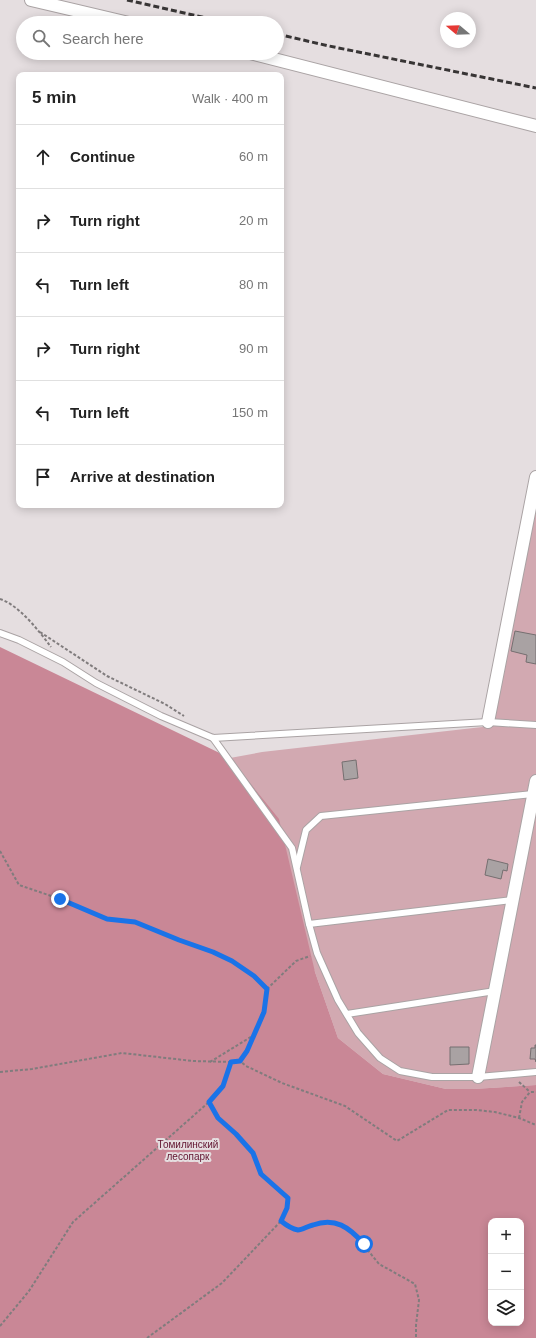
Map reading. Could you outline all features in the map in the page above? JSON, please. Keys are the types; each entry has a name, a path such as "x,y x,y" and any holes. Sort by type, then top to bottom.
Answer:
{"street":[{"path":"31,0 99,16"},
{"path":"277,60 536,126"},
{"path":"488,722 536,477"},
{"path":"478,1077 536,780"}],"lane":[{"path":"0,633 19,640 63,662 96,683 161,716 213,738 488,722 536,725"},
{"path":"213,738 292,848 317,953 338,1000 346,1014 358,1033 380,1058 400,1071 432,1077 478,1077 536,1072"},
{"path":"297,868 306,830 321,816 533,794"},
{"path":"309,924 512,900"},
{"path":"346,1014 495,991"}],"path":[{"path":"0,599 19,610 40,632 63,662"},
{"path":"40,632 107,676 165,704 185,717"},
{"path":"0,851 19,885 60,899 107,919 135,922 213,952 232,961 254,976 267,989"},
{"path":"240,1061 247,1051 264,1012 267,989 296,961 317,953"},
{"path":"210,1062 255,1034"},
{"path":"0,1072 32,1069 122,1053 162,1059 210,1062 240,1061 246,1066 282,1083 345,1106 397,1141 448,1110 496,1112 519,1118 536,1125"},
{"path":"0,1326 29,1291 73,1222 209,1102 223,1086 231,1062"},
{"path":"512,1074 530,1092 536,1092"},
{"path":"519,1118 522,1102 530,1092"},
{"path":"147,1338 222,1283 281,1221 287,1208 288,1198 261,1174 253,1153 236,1134 218,1118 209,1102"},
{"path":"281,1221 289,1227 299,1230 327,1221 342,1225 354,1232 379,1264 415,1284 419,1300 416,1338"}],"shaded area":[{"path":"536,510 536,1085 446,1089 383,1074 338,1038 315,972 230,758 262,752 491,726"}],"green space":[{"name":"Томилинский лесопарк","path":"0,647 230,758 279,819 315,972 338,1038 383,1074 446,1089 536,1085 536,1338 0,1338"}],"building":[{"path":"515,631 536,635 536,664 526,662 527,655 511,651"},
{"path":"356,760 358,778 344,780 342,762"},
{"path":"488,859 508,864 507,871 503,870 501,879 485,875"},
{"path":"535,1045 536,1062 535,1059 530,1059 531,1048 535,1048"},
{"path":"450,1047 469,1047 469,1064 450,1065"}],"railway":[{"path":"127,0 197,16"},
{"path":"284,36 536,88"}],"route":[{"path":"60,899 107,919 135,922 213,952 232,961 254,976 267,989 264,1012 247,1051 240,1061 231,1062 223,1086 209,1102 218,1118 236,1134 253,1153 261,1174 288,1198 287,1208 281,1221 289,1227 299,1230 327,1221 342,1225 354,1232 364,1244"}]}
